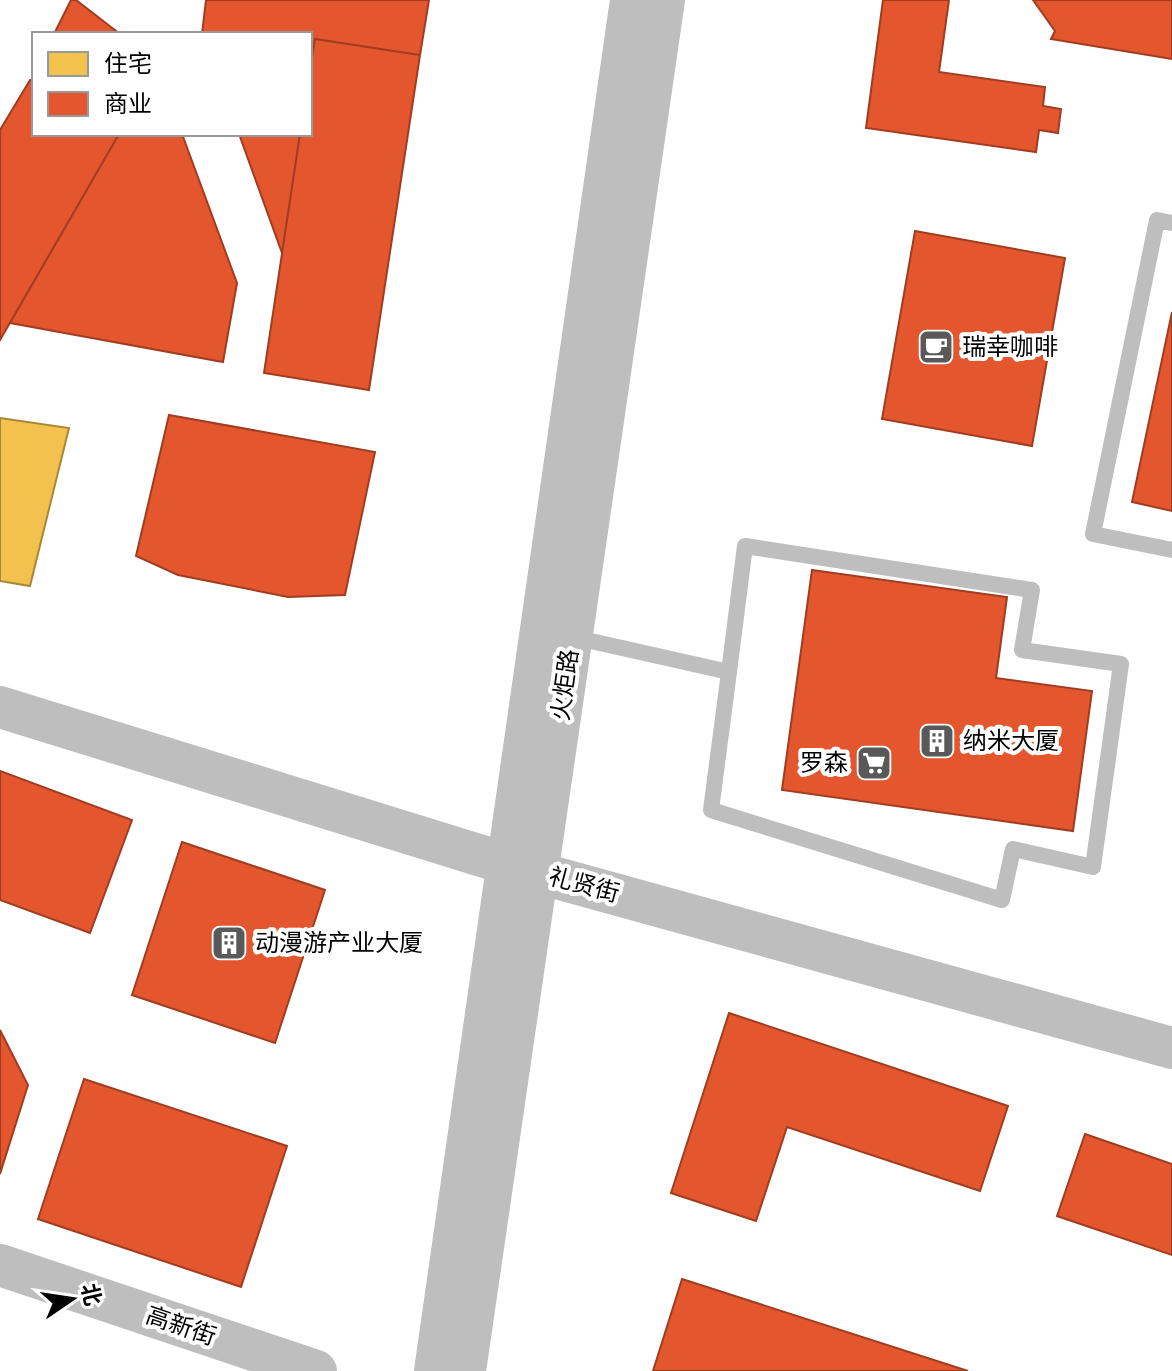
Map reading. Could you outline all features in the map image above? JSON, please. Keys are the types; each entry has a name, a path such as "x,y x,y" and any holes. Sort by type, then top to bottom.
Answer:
{"street":[{"name":"火炬路","path":"465,1371 522,868 631,0"},
{"name":"火炬路","path":"435,1371 522,868 572,637 664,0"},
{"name":"礼贤街","path":"0,707 522,868 1172,1048"},
{"name":"高新街","path":"0,1265 316,1371"}],"lane":[{"path":"1172,223 1157,220 1093,534 1172,550"},
{"path":"745,546 1032,590 1022,650 1121,664 1093,867 1013,849 1002,900 711,810 729,672 745,546"},
{"path":"572,637 729,672"}],"building: 住宅":[{"path":"0,418 69,428 30,586 0,581"}],"building: 商业":[{"path":"71,0 76,0 117,32 55,32"},
{"path":"206,0 429,0 420,55 315,39 312,57 312,32 202,32"},
{"path":"883,0 949,0 939,72 1045,87 1043,106 1061,109 1058,133 1039,130 1036,152 866,128"},
{"path":"1033,0 1172,0 1172,59 1051,39 1055,31"},
{"path":"315,39 420,55 369,390 264,373 300,136 312,136 312,57"},
{"path":"30,80 32,136 118,136 0,340 0,130"},
{"path":"118,136 183,136 237,283 223,362 10,323"},
{"path":"240,136 300,136 282,253"},
{"path":"915,231 1065,258 1032,446 882,419"},
{"path":"1172,312 1172,511 1132,502"},
{"path":"169,415 375,452 345,595 288,597 178,575 136,556"},
{"name":"纳米大厦","path":"812,570 1007,597 996,678 1092,691 1073,831 782,790"},
{"path":"0,771 132,820 90,933 0,900"},
{"name":"动漫游产业大厦","path":"182,842 325,890 275,1043 132,995"},
{"path":"729,1013 1008,1106 980,1191 787,1127 756,1221 671,1193"},
{"path":"0,1030 28,1085 0,1174"},
{"path":"84,1079 287,1146 241,1287 38,1219"},
{"path":"1085,1134 1172,1164 1172,1255 1057,1216"},
{"path":"682,1279 968,1371 653,1371"}],"place":[{"name":"瑞幸咖啡","path":"936,347"},
{"name":"纳米大厦","path":"937,741"},
{"name":"罗森","path":"874,763"},
{"name":"动漫游产业大厦","path":"229,943"}]}
